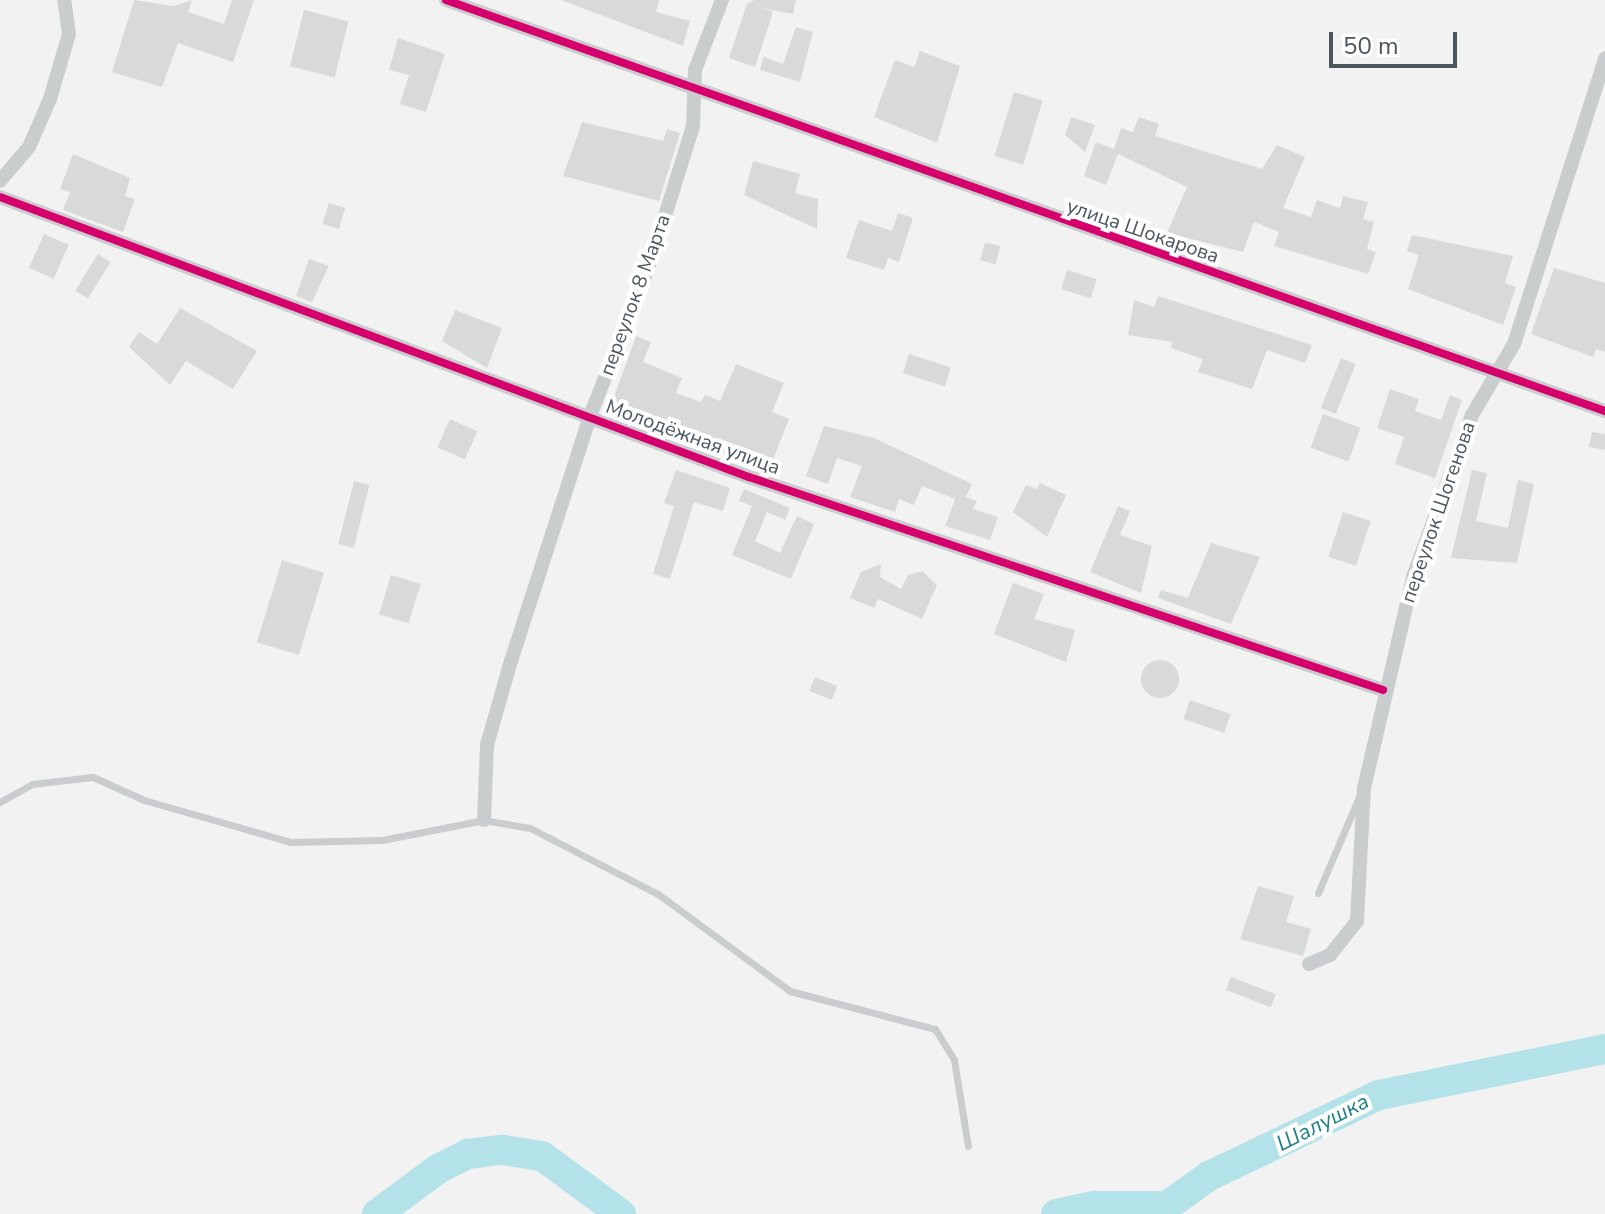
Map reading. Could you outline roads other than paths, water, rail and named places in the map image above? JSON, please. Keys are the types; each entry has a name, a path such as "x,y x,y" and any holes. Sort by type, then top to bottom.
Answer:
{"street":[{"path":"0,180 29,147 50,99 69,34 64,0"},
{"name":"улица Шокарова","path":"446,0 1605,411"},
{"name":"переулок 8 Марта","path":"484,820 491,733 590,416 651,261 693,126 695,70 722,0"},
{"name":"переулок Шогенова","path":"1309,964 1330,955 1357,921 1364,788 1383,690 1419,560 1472,415 1514,344 1605,58"},
{"name":"Молодёжная улица","path":"0,197 590,416 1383,690"}],"lane":[{"path":"0,802 32,784 93,777 144,800 313,844 382,840 484,820 530,828 658,894 812,1002 935,1029 954,1060 968,1146"},
{"path":"1318,893 1364,788"}],"waterway":[{"name":"Шалушка","path":"1056,1214 1095,1206 1167,1206 1209,1176 1379,1095 1605,1049"},
{"name":"Шалушка","path":"377,1214 438,1169 468,1154 503,1150 542,1156 621,1214"}]}
